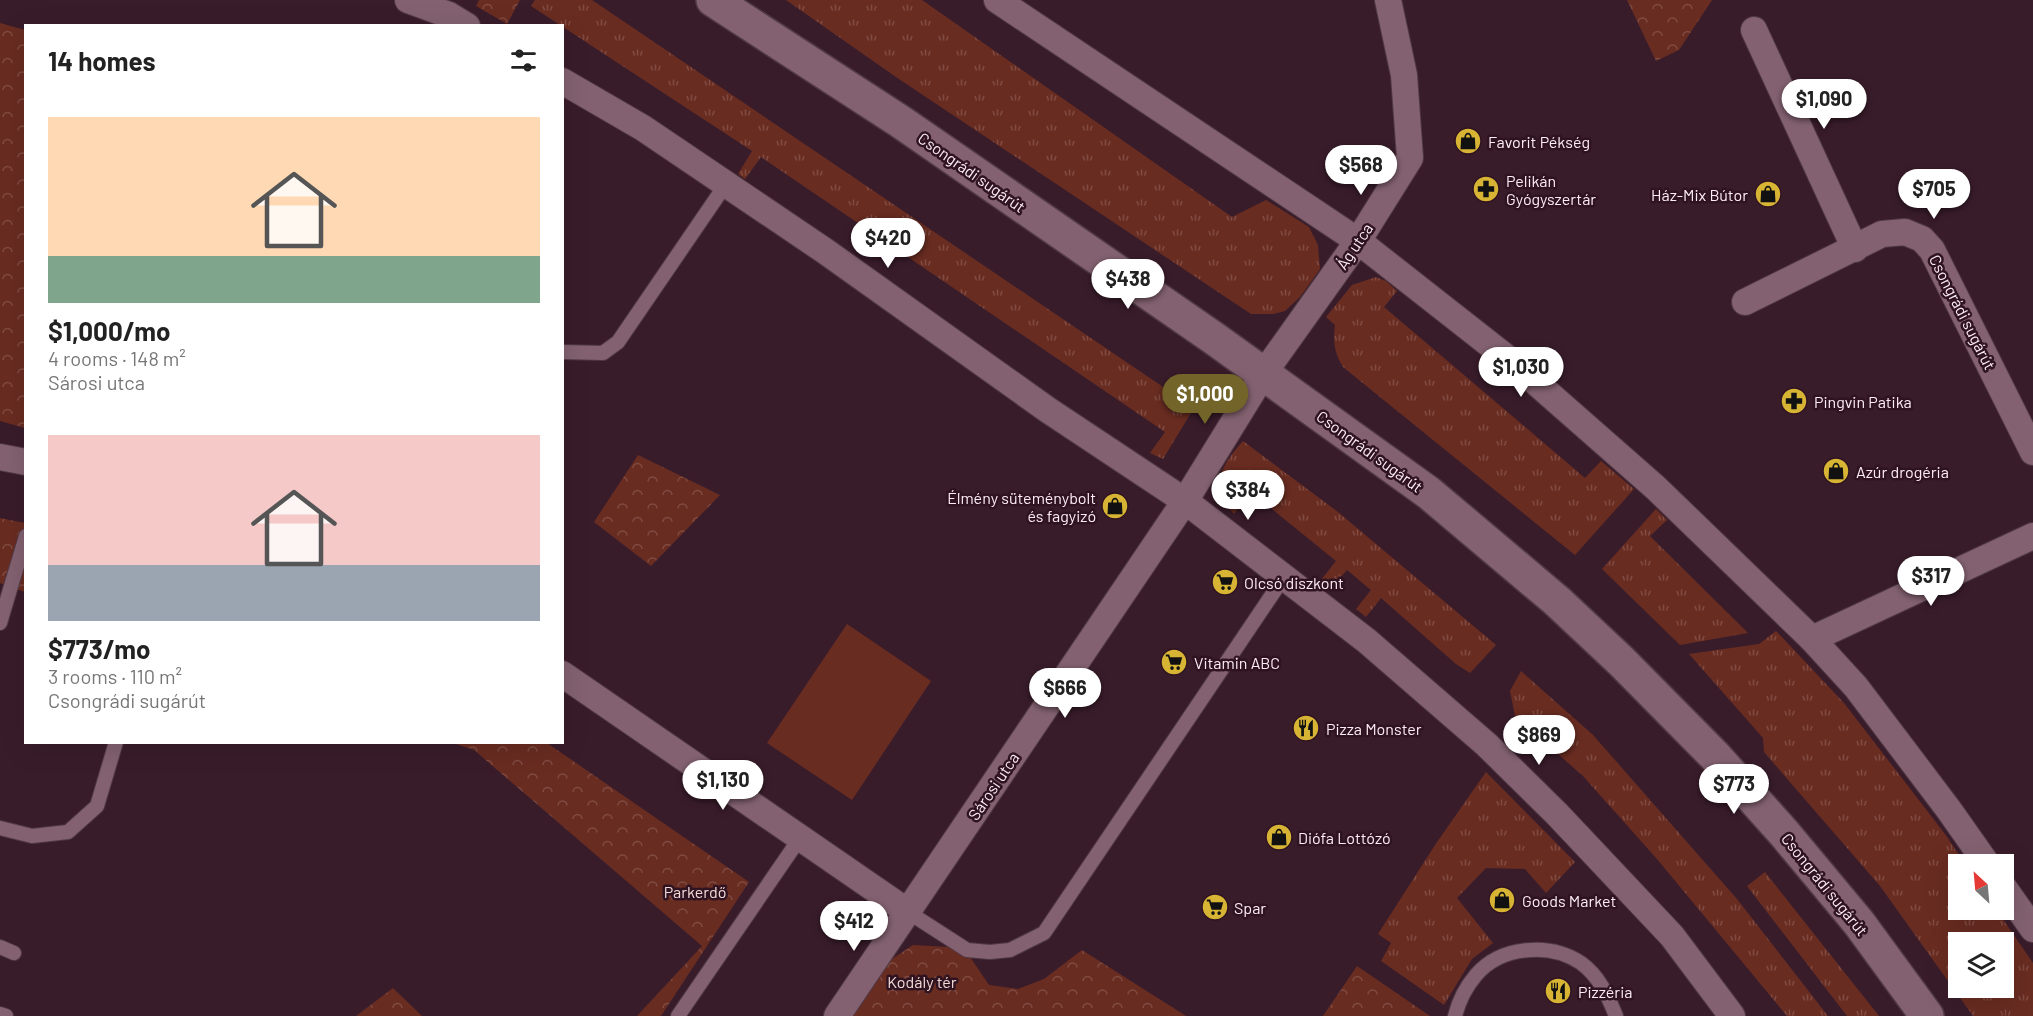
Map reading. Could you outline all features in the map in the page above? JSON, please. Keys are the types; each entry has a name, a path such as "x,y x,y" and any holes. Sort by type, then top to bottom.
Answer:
{"main road":[{"name":"Csongrádi sugárút","path":"713,0 901,122 1264,373 1428,493 1557,601 1621,661 1715,756 1784,833 1859,923 1927,1016"}],"street":[{"path":"408,0 449,15 464,24"},
{"path":"997,0 1358,241 1516,365 1656,488 1812,639 1856,687 1980,854"},
{"name":"Ág utca","path":"1264,373 1358,241 1410,158 1404,75 1388,0"},
{"path":"1754,30 1855,249"},
{"path":"564,82 643,128 825,251 1048,410 1185,501 1367,640 1504,762 1565,823 1672,936 1732,1016"},
{"name":"Csongrádi sugárút","path":"1745,302 1882,234 1905,232 1922,238 1932,250 2033,452"},
{"name":"Sárosi utca","path":"837,1016 1185,501 1264,373"},
{"path":"0,457 24,462"},
{"path":"1812,639 2033,536"},
{"path":"564,675 908,912"},
{"path":"2014,902 2033,929"}],"lane":[{"path":"564,352 603,353 618,342 726,184"},
{"path":"0,622 24,543"},
{"path":"908,912 967,950 990,952 1010,950 1044,933 1284,576"},
{"path":"0,828 32,836 69,832 97,806 115,744"},
{"path":"678,1016 800,837"},
{"path":"0,947 14,953"},
{"path":"1455,1016 1465,989 1477,974 1493,961 1521,950 1548,950 1582,964 1606,991 1616,1016"},
{"path":"0,1014 6,1016"}],"green space":[{"path":"479,0 520,0 507,24 476,6"},
{"path":"535,0 592,0 1194,408 1163,459 1150,453 1165,432 761,157 745,179 738,174 752,151 564,28 564,24 558,24 531,6"},
{"path":"786,0 922,0 1232,217 1266,200 1309,227 1318,245 1320,269 1300,297 1285,311 1273,314 1251,314 896,77"},
{"path":"1627,0 1712,0 1679,50 1656,61"},
{"path":"0,23 24,30 24,428 0,421"},
{"path":"1376,277 1386,281 1397,291 1384,307 1585,478 1601,461 1634,489 1575,555 1343,367 1335,347 1335,325 1326,317 1352,285"},
{"path":"1243,441 1338,512 1496,645 1470,673 1456,664 1381,598 1366,617 1356,609 1371,590 1347,570 1331,588 1321,580 1336,561 1251,492 1234,514 1221,498 1219,482 1228,460"},
{"path":"638,455 720,495 651,566 594,522"},
{"path":"1656,509 1667,520 1650,536 1748,633 1680,645 1602,569"},
{"path":"0,518 24,523 24,592 0,583"},
{"path":"847,624 931,681 852,800 767,743"},
{"path":"1776,631 1844,703 1958,854 1948,854 1948,920 2004,920 2012,932 1948,932 1948,981 1880,886 1764,752 1763,738 1689,654 1759,644"},
{"path":"1521,671 1593,735 1737,899 1828,1016 1787,1016 1657,859 1583,776 1515,716 1510,691"},
{"name":"Parkerdő","path":"456,744 548,744 749,882 661,1016 637,1016 702,946 474,750"},
{"path":"1486,772 1575,862 1546,893 1525,869 1486,868 1457,898 1493,943 1472,959 1444,1005 1381,961 1391,943 1378,934 1435,845"},
{"path":"1765,872 1879,1016 1847,1016 1747,886"},
{"path":"2014,935 2033,963 2033,1016 1973,1016 1960,998 2014,998"},
{"name":"Kodály tér","path":"913,945 948,947 970,957 989,985 1018,989 1044,979 1082,950 1186,1016 853,1016 892,959"},
{"path":"1357,966 1430,1016 1323,1016"},
{"path":"393,988 422,1016 356,1016"}],"place":[{"name":"Favorit Pékség","path":"1468,141"},
{"name":"Pelikán Gyógyszertár","path":"1486,189"},
{"name":"Ház-Mix Bútor","path":"1768,194"},
{"name":"Pingvin Patika","path":"1794,401"},
{"name":"Azúr drogéria","path":"1836,471"},
{"name":"Élmény süteménybolt és fagyizó","path":"1115,506"},
{"name":"Olcsó diszkont","path":"1225,582"},
{"name":"Vitamin ABC","path":"1174,662"},
{"name":"Pizza Monster","path":"1306,728"},
{"name":"Diófa Lottózó","path":"1279,837"},
{"name":"Goods Market","path":"1502,900"},
{"name":"Spar","path":"1215,907"},
{"name":"Pizzéria","path":"1558,991"}]}
